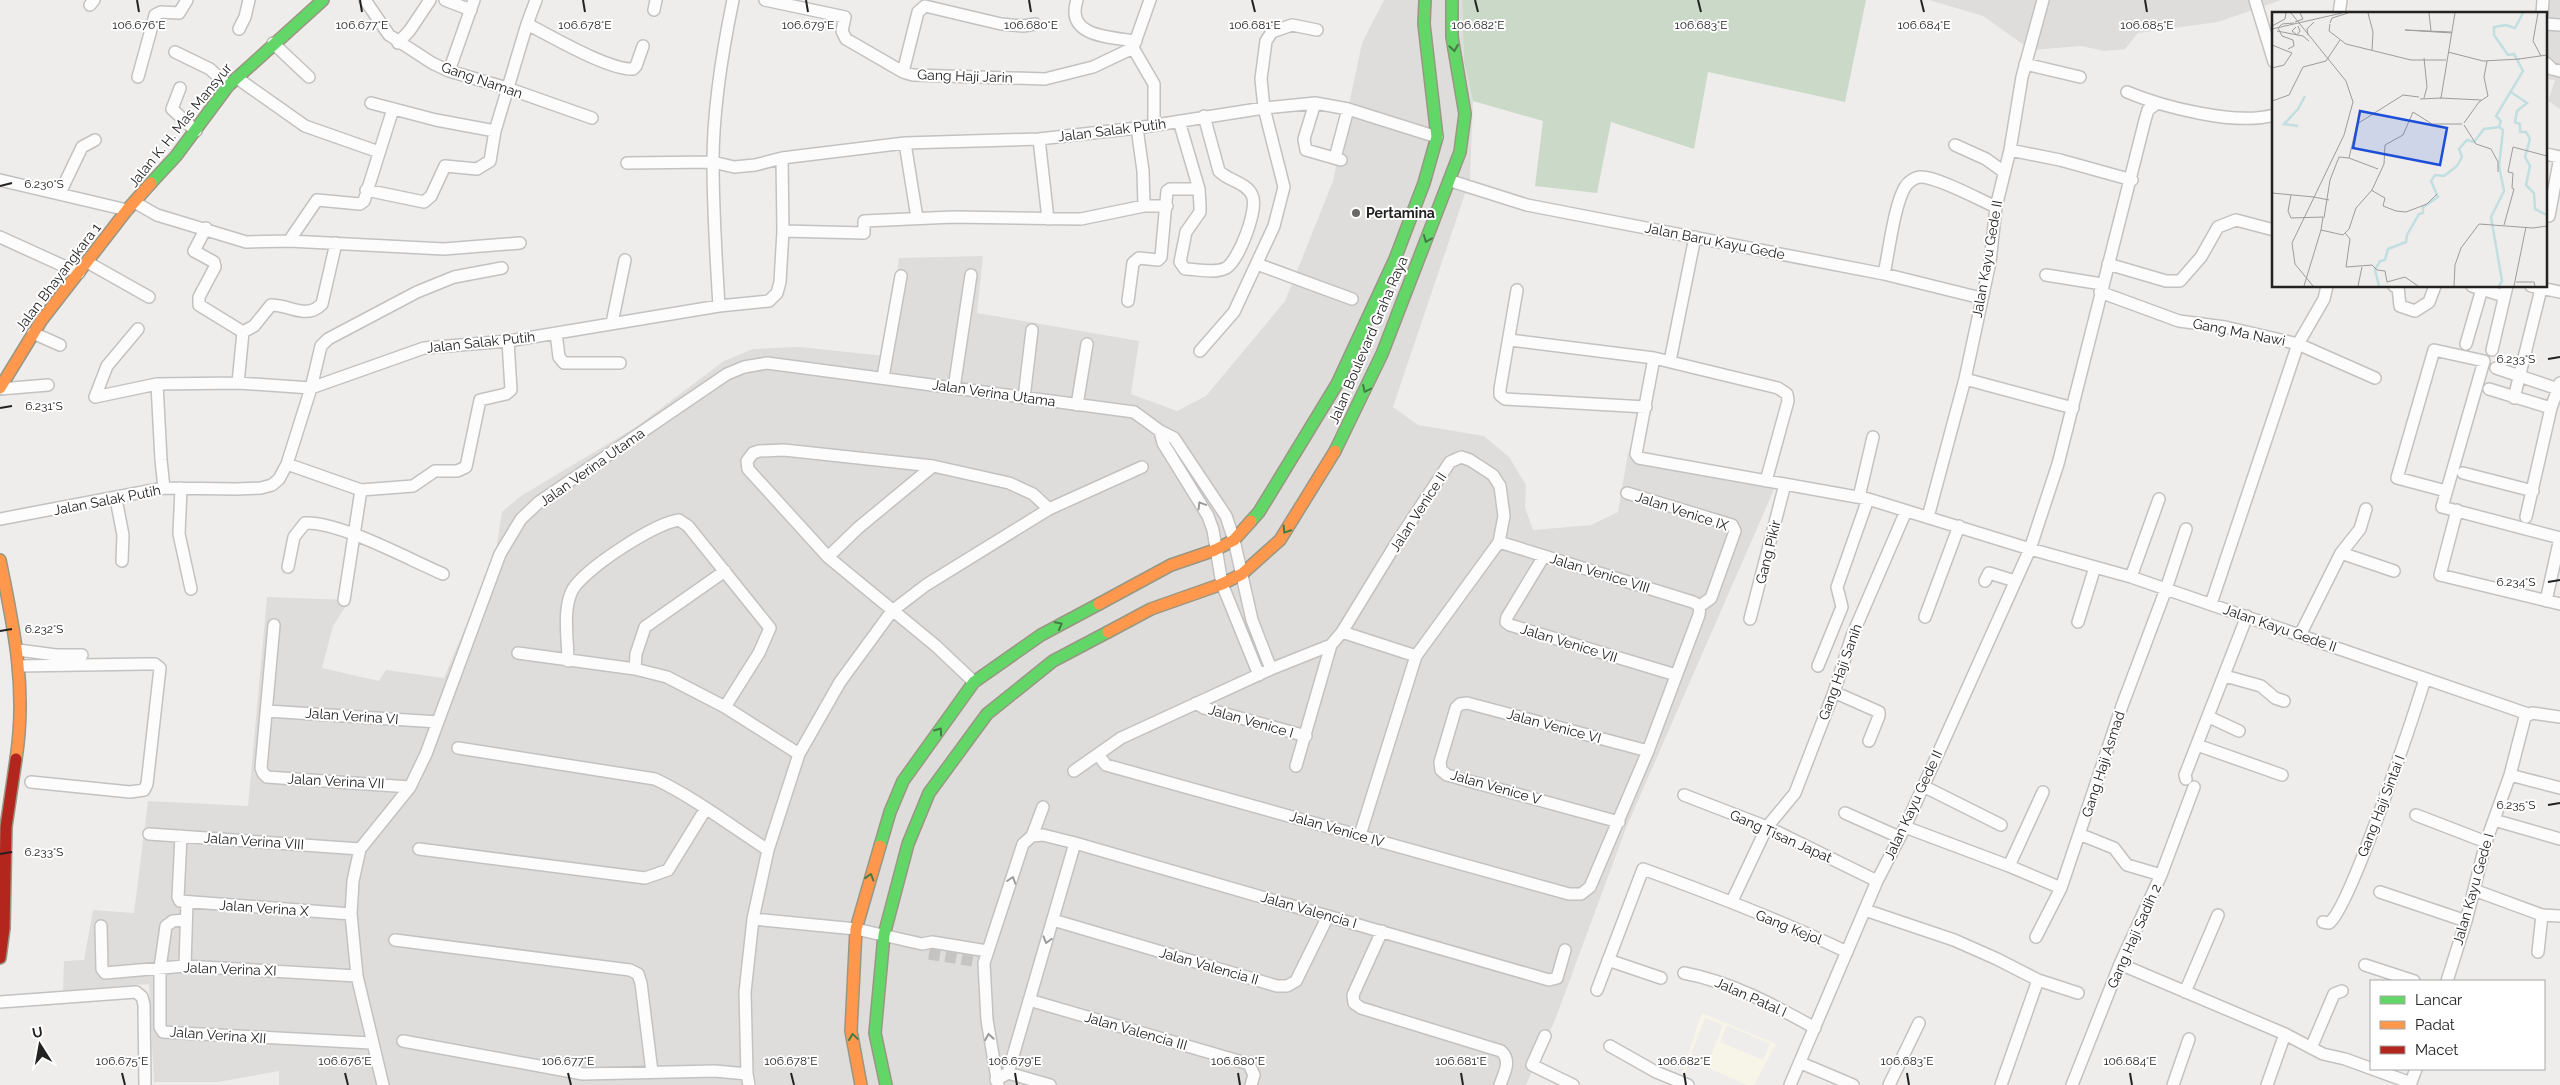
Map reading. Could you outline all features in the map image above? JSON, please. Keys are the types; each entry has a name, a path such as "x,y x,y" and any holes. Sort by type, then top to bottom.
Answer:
{"main road":[{"name":"Jalan Boulevard Graha Raya","path":"861,1085 851,1031 856,929 890,812 903,781 974,682 1041,635 1171,565 1216,550 1234,540 1259,512 1337,384 1395,259 1424,183 1437,137 1424,24 1425,0"},
{"name":"Jalan Boulevard Graha Raya","path":"886,1085 875,1033 884,935 908,844 929,793 987,714 1053,661 1151,609 1222,584 1242,574 1280,540 1342,440 1382,354 1451,181 1460,152 1465,114 1452,38 1452,0"},
{"name":"Jalan K. H. Mas Mansyur","path":"132,206 196,131 228,86 317,1"},
{"name":"Jalan Bhayangkara 1","path":"0,389 34,333 132,206"},
{"path":"0,958 4,810 18,748 20,666 1,567"}],"street":[{"path":"138,77 155,16 161,12 178,13 186,0"},
{"path":"239,30 246,18 250,0"},
{"name":"Gang Naman","path":"365,0 389,35 449,71 507,88 592,118"},
{"path":"398,42 410,30 430,0"},
{"path":"445,0 473,5 449,71"},
{"path":"366,190 424,202 431,196 444,166 477,169 490,161 495,131 507,88 536,0"},
{"path":"719,306 712,162 723,44 733,0"},
{"name":"Gang Haji Jarin","path":"765,0 846,17 842,30 846,39 903,72 930,76 1045,79 1093,67 1134,45"},
{"path":"1077,0 1074,10 1075,18 1079,25 1088,32 1134,45"},
{"path":"1150,0 1134,45 1154,84 1154,125"},
{"name":"Jalan Kayu Gede II","path":"1928,517 1966,379 1981,298 1990,262 1996,207 2010,150 2025,64 2043,0"},
{"path":"2256,2 2272,54"},
{"path":"903,72 918,12 925,6 1001,24 1024,26 1035,24"},
{"path":"527,24 626,69 633,69 636,66 643,46"},
{"path":"1200,352 1234,312 1274,226 1284,187 1264,108 1261,79 1266,40 1272,32 1292,25 1317,30"},
{"path":"273,43 309,78"},
{"path":"175,52 210,69 228,86"},
{"path":"2025,64 2080,77"},
{"path":"2548,65 2560,71"},
{"path":"237,78 305,126 379,152"},
{"path":"180,88 172,109 196,131"},
{"path":"2127,92 2156,104 2226,117 2272,115"},
{"path":"372,103 436,120 495,131"},
{"path":"1315,103 1304,139 1305,146 1310,152 1338,159 1348,109"},
{"name":"Jalan Salak Putih","path":"628,162 712,162 734,167 770,162 782,158 905,144 1039,139 1137,128 1204,116 1315,103 1348,109 1437,137"},
{"name":"Jalan Kayu Gede II","path":"1790,1085 1877,881 1902,832 2030,549 2058,464 2073,408 2101,288 2132,180 2146,115 2148,110 2156,104"},
{"path":"289,241 317,200 360,204 364,201 393,109"},
{"path":"1179,121 1199,189 1200,212 1186,232 1180,262 1185,269 1217,270 1225,268 1238,254 1254,210 1254,202 1249,189 1218,171 1204,116"},
{"path":"1137,128 1143,171 1144,206"},
{"path":"1039,139 1048,219"},
{"path":"60,193 82,147 95,140"},
{"path":"905,144 917,218"},
{"path":"1955,145 1986,159 2004,172"},
{"path":"2010,150 2060,160 2132,180"},
{"path":"2549,216 2560,157"},
{"name":"Jalan Salak Putih","path":"0,519 116,499 164,488 261,488 272,485 287,464 311,388 424,348 508,341 719,306 768,300 778,293 783,231 782,158"},
{"path":"1884,274 1900,202 1905,188 1910,181 1921,177 1928,179 1957,189 1996,207"},
{"path":"0,180 132,206 246,242 289,241 444,250 520,243"},
{"name":"Jalan Baru Kayu Gede","path":"1451,181 1527,205 1884,274 1981,298"},
{"path":"1128,301 1133,263 1139,258 1158,260 1161,257 1167,206 1166,195 1170,189 1199,189"},
{"path":"783,231 864,233 864,221 953,216 1081,219 1144,206 1167,206"},
{"path":"2108,264 2166,281 2180,281 2201,256 2218,227 2236,220 2272,229"},
{"path":"206,228 194,251 214,262 215,266 199,297 199,305 242,332"},
{"path":"0,237 79,273"},
{"path":"1670,361 1695,237"},
{"path":"242,332 254,326 272,305 304,312 315,311 322,304 336,243"},
{"path":"612,323 625,260"},
{"path":"87,262 149,297"},
{"path":"1257,264 1352,299"},
{"path":"138,329 107,366 95,397 157,384 238,383 311,388 321,346 328,339 417,292 454,277 502,268"},
{"path":"954,388 971,275"},
{"name":"Gang Ma Nawi","path":"2046,275 2101,288 2179,321 2225,327 2298,344 2375,378"},
{"path":"883,377 901,276"},
{"path":"2211,604 2298,344 2315,317 2324,299 2327,288"},
{"path":"2398,288 2400,306 2415,311 2429,302 2434,288"},
{"path":"2466,344 2477,288 2506,291 2492,350"},
{"path":"2514,398 2536,288"},
{"path":"2541,288 2560,292"},
{"path":"1516,290 1510,340 1500,389 1500,395 1505,399 1646,407 1654,358"},
{"path":"1024,398 1032,330"},
{"path":"238,383 242,332"},
{"path":"34,333 60,345"},
{"path":"556,333 559,357 564,363 620,363"},
{"path":"1510,340 1654,358 1778,388 1787,394 1788,401 1766,481"},
{"path":"287,464 361,490 413,486 435,471 457,472 466,467 480,400 506,394 512,390 508,341"},
{"path":"1078,405 1087,344"},
{"path":"2446,490 2397,478 2434,350 2484,361 2442,506 2560,538 2546,601"},
{"name":"Jalan Verina Utama","path":"383,1085 371,1043 357,976 351,914 353,881 360,849 410,787 426,754 500,554 521,519 539,502 727,374 744,367 767,363 1134,412 1160,431 1174,438 1226,516 1234,540 1252,620 1271,669"},
{"path":"2496,368 2559,386 2551,408 2526,517"},
{"path":"1966,379 2073,408"},
{"path":"157,384 164,488"},
{"path":"0,389 48,385"},
{"path":"2489,389 2551,408"},
{"name":"Jalan Kayu Gede II","path":"1646,407 1637,457 1863,498 2030,549 2131,577 2528,714"},
{"name":"Jalan Verina Utama","path":"1160,431 1164,443 1208,516 1213,530 1222,584 1259,675"},
{"path":"1818,666 1842,606 1838,587 1863,498 1873,437"},
{"path":"974,682 936,646 828,557 748,469 747,461 752,454 759,451 784,450 933,466 1009,483 1032,494 1050,509"},
{"path":"1174,460 1185,454"},
{"name":"Jalan Venice II","path":"1074,771 1098,756 1121,738 1271,669 1331,645 1342,632 1397,542 1450,462 1461,457 1470,460 1492,475 1500,486 1504,516 1498,542 1416,656 1360,835"},
{"path":"828,557 858,528 933,466"},
{"path":"403,1041 583,1074 652,1072 748,1079 745,992 753,919 768,850 798,754 840,682 892,611 963,560 1050,509 1142,467"},
{"path":"2463,473 2533,491"},
{"name":"Gang Pikir","path":"1750,619 1785,484"},
{"path":"181,488 179,534 191,589"},
{"path":"344,600 361,490"},
{"name":"Jalan Venice IX","path":"1627,493 1732,525 1736,531 1711,598 1700,606"},
{"path":"116,499 122,535 122,561"},
{"path":"2131,577 2158,499"},
{"path":"2300,635 2341,553 2360,529 2366,509"},
{"path":"2457,510 2440,575 2560,604"},
{"name":"Gang Haji Sanih","path":"1732,901 1767,827 1795,793 1834,692 1852,636 1906,511"},
{"path":"568,661 568,603 573,589 595,567 655,527 679,520 688,526 770,628 759,653 725,707"},
{"path":"288,567 294,537 305,523 315,522 353,535 443,574"},
{"path":"1925,617 1959,526"},
{"name":"Gang Haji Asmad","path":"2036,937 2060,888 2122,706 2166,589 2186,528"},
{"name":"Jalan Venice VIII","path":"1498,542 1693,602 1700,606"},
{"path":"2341,553 2394,571"},
{"name":"Jalan Venice VII","path":"1544,556 1507,617 1506,622 1676,675"},
{"path":"2078,622 2095,567"},
{"path":"635,669 636,654 644,627 725,571"},
{"path":"1985,580 1989,573 2015,581"},
{"path":"1619,822 1699,616 1700,606"},
{"name":"Gang Haji Sadih 2","path":"2072,1085 2120,964 2161,875 2190,783 2185,775 2226,676 2247,616"},
{"path":"267,711 274,625"},
{"path":"1342,632 1416,656"},
{"name":"Jalan Venice I","path":"1296,766 1331,645"},
{"path":"18,650 56,655 82,655"},
{"path":"518,653 635,669 667,677 725,707 798,754"},
{"path":"20,666 155,664 160,668 147,784 144,790 130,792 31,782"},
{"path":"2226,676 2261,686 2274,698 2284,701"},
{"name":"Gang Haji Sintai I","path":"2323,922 2329,923 2336,916 2408,733 2425,679"},
{"path":"1834,692 1879,712 1880,716 1869,741"},
{"name":"Jalan Venice I","path":"1196,703 1204,708 1306,736"},
{"name":"Jalan Venice VI","path":"1460,704 1648,751"},
{"name":"Jalan Venice V","path":"1460,704 1456,708 1440,762 1441,770 1448,775 1619,822"},
{"name":"Jalan Verina VI","path":"267,711 438,722"},
{"name":"Jalan Verina VII","path":"267,711 261,768 262,773 268,777 410,787"},
{"path":"2528,714 2560,717"},
{"name":"Jalan Kayu Gede I","path":"2447,980 2466,921 2486,842 2510,775 2528,714"},
{"path":"2209,718 2239,731"},
{"path":"2197,745 2282,775"},
{"path":"458,748 655,779 684,793 705,810 768,850"},
{"name":"Jalan Venice IV","path":"1098,756 1106,765 1569,894 1580,894 1590,887 1619,822"},
{"path":"2510,775 2560,788"},
{"path":"1923,786 2002,825"},
{"path":"2009,866 2043,792"},
{"name":"Gang Tisan Japat","path":"1684,795 1767,827 1877,881"},
{"path":"997,1082 983,984 984,963 1023,844 1032,836 1043,807"},
{"path":"419,849 645,878 668,870 705,810"},
{"path":"1845,813 2009,866 2060,888"},
{"path":"2416,815 2486,842"},
{"path":"2494,820 2560,840"},
{"name":"Jalan Verina VIII","path":"149,834 360,849"},
{"path":"2079,834 2114,848 2127,865 2161,875"},
{"name":"Jalan Valencia I","path":"1032,836 1043,835 1075,843 1550,980 1557,978 1565,950"},
{"path":"181,836 183,901 186,920 185,966"},
{"path":"997,1082 1008,1073 1075,843"},
{"name":"Gang Kejol","path":"1608,960 1642,870 1732,901 1751,912 1847,952"},
{"path":"2474,890 2542,914 2560,916"},
{"path":"2380,892 2466,921"},
{"name":"Jalan Verina X","path":"183,901 351,914"},
{"path":"1865,910 1954,940 2038,980 2078,993"},
{"path":"2538,952 2542,914"},
{"path":"2185,992 2218,915"},
{"name":"Jalan Valencia II","path":"1053,920 1277,986 1287,986 1296,981 1328,916"},
{"path":"753,919 856,929 884,935 925,949 932,942 987,951"},
{"name":"Jalan Verina XII","path":"186,920 173,921 166,926 160,968 160,1027 165,1033 371,1043"},
{"name":"Jalan Verina XI","path":"101,926 103,972 185,966 357,976"},
{"path":"1382,931 1353,995 1354,1003 1360,1008 1501,1051 1506,1056 1508,1064 1500,1085"},
{"path":"394,940 630,970 638,974 641,983 652,1072"},
{"path":"1596,990 1608,960 1661,978"},
{"path":"2120,964 2285,1034 2312,1048 2370,1069"},
{"path":"2364,965 2411,980"},
{"name":"Jalan Patal I","path":"1684,973 1704,977 1765,1001 1815,1028"},
{"path":"2001,1085 2038,980"},
{"path":"2312,1048 2334,994 2342,991"},
{"path":"0,1002 136,992 142,997 144,1005 145,1085"},
{"name":"Jalan Valencia III","path":"1029,1000 1249,1064 1253,1069 1254,1075 1252,1085"},
{"path":"1889,1085 1919,1023"},
{"path":"2267,1085 2285,1034"},
{"path":"1545,1036 1532,1064 1573,1085"},
{"path":"2173,1085 2188,1039"},
{"path":"1610,1046 1656,1072 1688,1085"},
{"path":"1801,1063 1853,1085"},
{"path":"2372,1070 2411,1084 2416,1070"},
{"path":"1008,1073 1050,1085"}],"shaded area":[{"path":"1384,0 1462,0 1464,63 1473,101 1470,179 1393,407 1418,425 1484,436 1509,457 1526,485 1525,507 1533,530 1591,525 1618,512 1628,453 1776,485 1626,828 1555,1020 1526,1085 279,1085 279,1071 218,1082 154,1082 149,984 63,991 64,961 84,960 93,910 134,913 148,801 248,806 267,597 350,600 333,626 322,668 379,681 386,670 444,678 495,556 502,512 521,496 636,427 724,361 753,349 799,347 886,356 899,258 983,256 977,313 1139,341 1131,394 1177,411 1206,396 1285,301 1333,181 1362,43"},
{"path":"1929,0 2281,0 2218,22 2138,33 2125,49 2104,51 2081,46 2031,50 1983,16"},
{"path":"2538,0 2560,0 2560,109 2548,101 2555,80 2548,79 2548,12 2545,12"},
{"path":"664,891 719,903 710,944 655,932"},
{"path":"1702,1013 1776,1044 1754,1085 1747,1085 1690,1060 1683,1078 1699,1085 1680,1078","holes":["1705,1018 1723,1025 1708,1063 1690,1056","1727,1025 1770,1044 1763,1060 1720,1042"]}],"green space":[{"path":"1462,0 1866,0 1845,102 1708,72 1694,149 1611,122 1597,193 1535,186 1543,121 1473,101 1464,63"}],"tunnel":[{"path":"929,954 984,963"}],"traffic: fast":[{"path":"151,183 176,156 228,86 323,0"},
{"path":"1251,521 1259,512 1337,384 1395,259 1424,183 1437,137 1424,24 1425,0"},
{"path":"1335,451 1382,354 1460,152 1465,114 1452,37 1452,0"},
{"path":"880,846 890,812 903,781 974,682 1041,635 1099,604"},
{"path":"886,1085 875,1033 884,935 908,844 929,793 987,714 1053,661 1108,632"}],"traffic: slow":[{"path":"0,388 41,321 127,210 151,183"},
{"path":"1108,632 1151,609 1222,584 1242,574 1280,540 1335,451"},
{"path":"1099,604 1171,565 1215,550 1234,540 1251,521"},
{"path":"0,560 14,634 19,683 20,708 16,759"},
{"path":"861,1085 851,1031 856,929 880,846"}],"traffic: jam":[{"path":"0,958 4,928 6,827 16,759"}],"place":[{"name":"Pertamina","path":"1356,213"}]}
